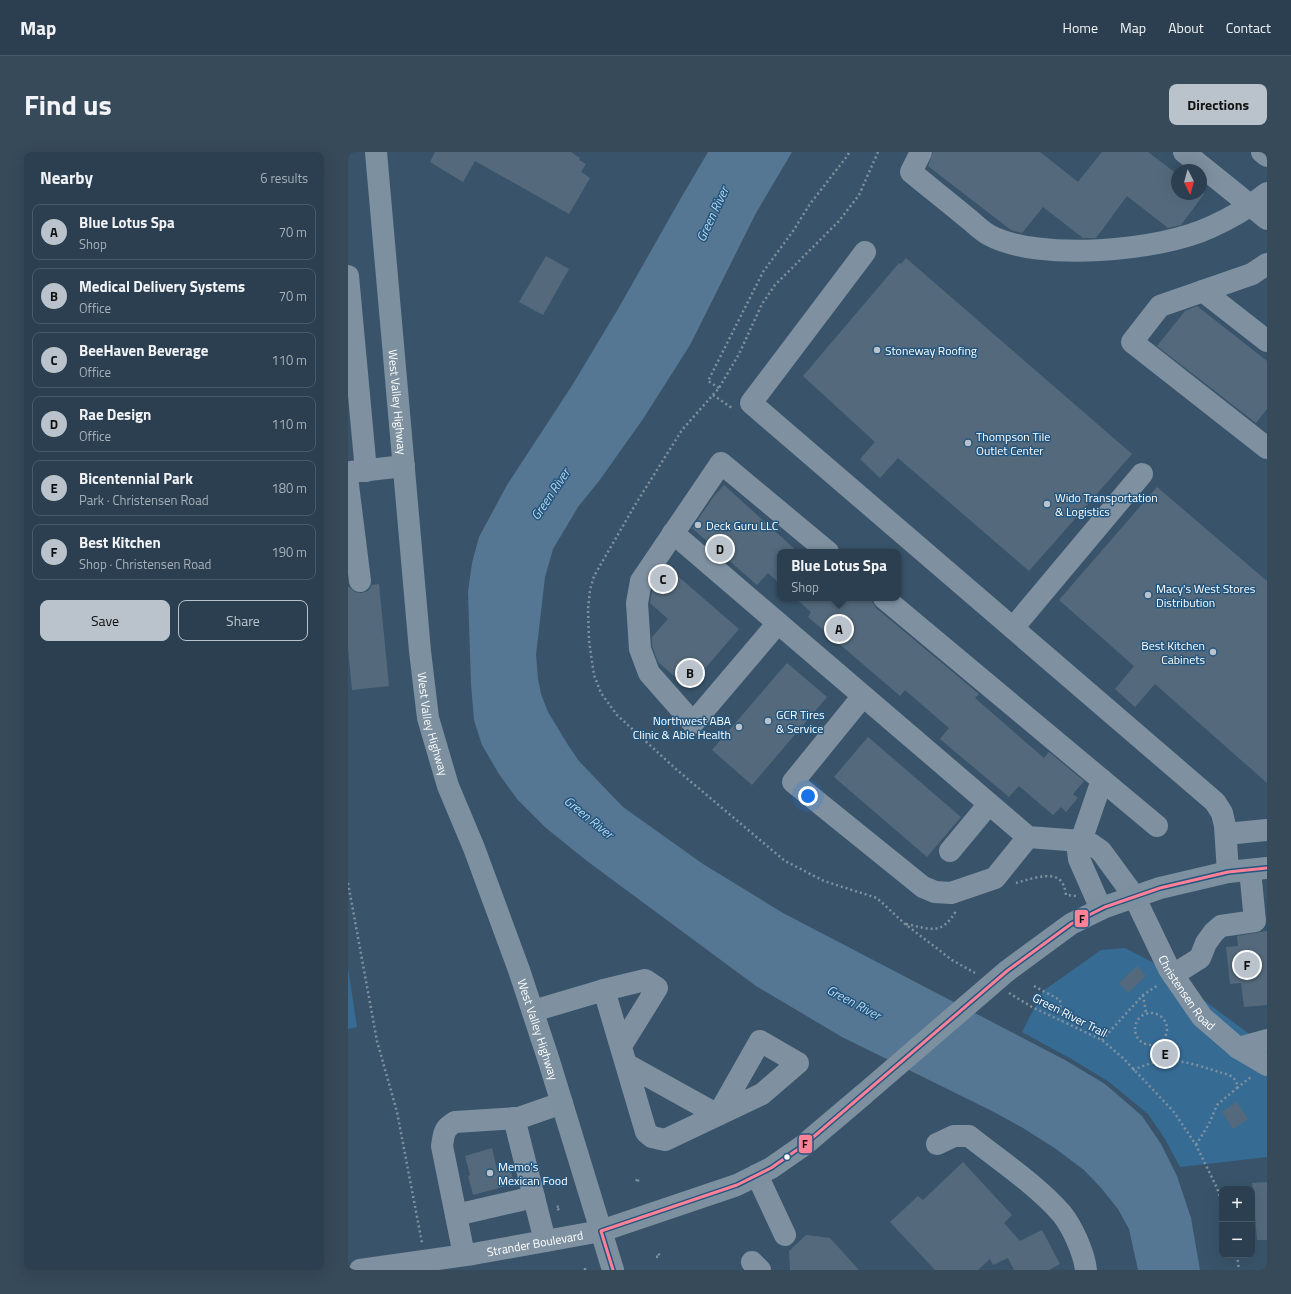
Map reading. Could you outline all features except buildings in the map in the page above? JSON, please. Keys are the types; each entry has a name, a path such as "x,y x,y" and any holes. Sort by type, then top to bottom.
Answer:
{"main road":[{"name":"West Valley Highway","path":"376,152 420,651 428,718 448,786 474,848 519,970 562,1103 613,1270"},
{"name":"Strander Boulevard","path":"601,1231 737,1185 771,1168 804,1145 1007,971 1071,924 1101,909 1160,888 1228,872 1258,869"}],"street":[{"path":"921,152 911,172 988,235 1028,247 1086,251 1122,249 1174,239 1210,228 1262,206"},
{"path":"1184,152 1262,206"},
{"path":"1262,152 1267,156"},
{"path":"865,252 751,403 1215,802 1222,813 1225,826 1228,872"},
{"path":"1267,264 1252,274 1160,306 1132,342 1267,448"},
{"path":"348,276 357,472 404,466"},
{"path":"1202,291 1267,341"},
{"path":"778,623 693,722 649,673 640,648 637,603 641,581 721,463 824,549"},
{"path":"1013,628 1142,474"},
{"path":"348,485 360,581"},
{"path":"673,533 1028,837 1081,841"},
{"path":"888,601 1157,826"},
{"path":"863,696 793,782 923,887 935,892 951,893 995,878 1028,837"},
{"path":"1101,909 1079,859 1078,851 1102,780"},
{"path":"950,851 989,804"},
{"path":"1226,834 1267,830"},
{"name":"Christensen Road","path":"1081,841 1091,844 1101,851 1134,896 1173,975 1202,1017 1238,1048 1267,1064"},
{"path":"1173,975 1200,958 1206,943 1214,932 1221,926 1255,921 1258,869"},
{"path":"533,1012 604,990 645,980 657,988 623,1055"},
{"path":"604,990 623,1055 646,1132 652,1137 665,1140 718,1115 623,1055"},
{"path":"1238,1048 1267,1040"},
{"path":"471,1260 456,1215 442,1146 447,1126 454,1122 519,1118 562,1103"},
{"path":"514,1118 545,1241"},
{"path":"937,1144 954,1136 968,1136 1042,1194 1063,1216 1074,1235 1085,1261 1086,1270"},
{"path":"757,1175 785,1235"},
{"path":"456,1215 534,1197"},
{"name":"Strander Boulevard","path":"360,1270 432,1260 471,1260 545,1241 601,1231"}],"path":[{"path":"719,388 708,381 763,272 793,231 810,204 849,152"},
{"path":"348,883 377,1040 397,1112 432,1260"},
{"path":"1102,1040 1144,995 1173,975"},
{"path":"1034,986 1060,1000 1062,1021"},
{"path":"1144,995 1146,1013"},
{"name":"Green River Trail","path":"1020,999 1102,1040 1133,1070 1174,1112 1196,1145 1219,1194"},
{"path":"1146,1013 1160,1015 1165,1020 1167,1026 1167,1032 1164,1038 1154,1045 1147,1045 1142,1042 1137,1037 1135,1031 1135,1025 1138,1019 1146,1013"},
{"path":"1133,1070 1156,1062 1169,1060 1226,1074 1236,1080 1238,1084 1237,1088 1217,1106 1210,1124 1196,1145"},
{"path":"656,1257 660,1256 658,1253"},
{"path":"1237,1258 1239,1270"}],"shaded area":[{"path":"1125,948 1152,962 1267,1047 1267,1157 1180,1167 1165,1139 1148,1114 1109,1082 1075,1061 1022,1032 1043,991 1101,950"},
{"path":"348,968 357,1027 348,1029"}],"water":[{"name":"Green River","path":"708,152 792,152 756,213 690,345 643,419 599,481 578,507 553,549 545,577 536,655 541,694 548,712 579,761 623,807 703,864 783,913 1065,1060 1105,1084 1142,1116 1161,1144 1177,1176 1191,1218 1200,1270 1138,1270 1129,1229 1118,1209 1084,1170 1056,1149 1023,1128 994,1112 842,1037 756,986 587,861 546,828 517,799 499,774 482,745 474,720 471,684 468,592 472,563 479,537 507,485 573,384 618,309"}],"transit line":[{"name":"F","path":"601,1231 737,1185 771,1168 804,1145 1007,971 1071,924 1105,907 1160,888 1228,872 1267,868"},
{"name":"F","path":"601,1231 613,1270"}],"place":[{"name":"Stoneway Roofing","path":"877,350"},
{"name":"Thompson Tile Outlet Center","path":"968,443"},
{"name":"Wido Transportation & Logistics","path":"1047,504"},
{"name":"Deck Guru LLC","path":"698,525"},
{"name":"Rae Design","path":"720,549"},
{"name":"BeeHaven Beverage","path":"663,579"},
{"name":"Macy's West Stores Distribution","path":"1148,595"},
{"name":"Blue Lotus Spa","path":"839,629"},
{"name":"Best Kitchen Cabinets","path":"1213,652"},
{"name":"Medical Delivery Systems","path":"690,673"},
{"name":"GCR Tires & Service","path":"768,721"},
{"name":"Northwest ABA Clinic & Able Health","path":"739,727"},
{"name":"Best Kitchen","path":"1247,965"},
{"name":"Bicentennial Park","path":"1165,1054"},
{"name":"Memo's Mexican Food","path":"490,1173"}]}
